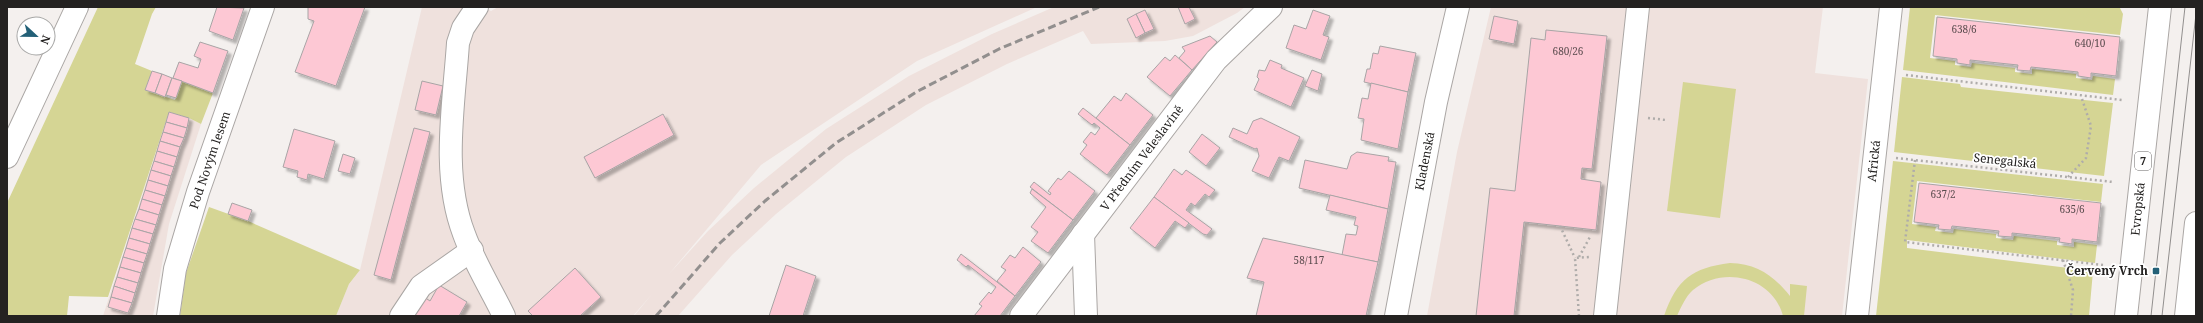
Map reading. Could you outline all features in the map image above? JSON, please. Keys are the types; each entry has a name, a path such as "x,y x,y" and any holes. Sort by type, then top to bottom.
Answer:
{"street":[{"path":"7,157 77,7"},
{"name":"Pod Novým lesem","path":"168,316 175,269 198,192 263,7"},
{"path":"477,7 463,28 458,43 451,148 454,194 464,233 504,316"},
{"name":"V Předním Veleslavíně","path":"1021,316 1216,60 1271,7"},
{"name":"Kladenská","path":"1396,316 1436,102 1458,7"},
{"path":"1605,316 1638,7"},
{"name":"Africká","path":"1857,316 1891,7"},
{"name":"Evropská","path":"2126,316 2160,7"},
{"path":"2186,316 2196,223"},
{"path":"1083,234 1086,316"},
{"path":"401,316 421,286 472,250"}],"path":[{"path":"1904,75 2122,100"},
{"path":"2068,177 2086,158 2091,126 2081,96"},
{"name":"Senegalská","path":"1896,158 2112,182"},
{"path":"1915,160 1905,242 2103,265"},
{"path":"1560,226 1575,258 1579,316"},
{"path":"1579,257 1594,230"},
{"path":"1575,258 1611,255"},
{"path":"2064,260 2073,290 2071,316"}],"shaded area":[{"path":"422,7 484,7 491,11 498,7 1037,7 917,61 761,165 669,274 708,231 754,188 826,129 909,76 992,34 1054,7 1245,7 1237,13 1193,36 1165,41 1091,44 1083,31 1007,64 926,105 846,157 776,214 732,255 678,316 634,316 652,294 633,316 336,316 349,284 360,270"},
{"path":"1491,7 1823,7 1815,73 1868,79 1842,316 1427,316 1457,152"},
{"path":"169,112 189,118 201,124 169,224 153,316 103,316"}],"green space":[{"path":"98,7 156,7 152,14 135,64 152,71 145,90 175,100 182,81 213,93 201,124 189,118 169,112 108,297 69,296 67,316 7,316 7,203"},
{"path":"1910,7 2120,8 2123,14 2120,35 1935,15 1930,58 1955,61 1955,65 1971,67 1972,63 2015,68 2015,72 2032,74 2032,69 2076,74 2076,78 2092,80 2093,76 2115,79 2113,95 1903,70"},
{"path":"1902,77 1960,84 1961,87 2113,103 2104,176 1894,152"},
{"path":"1683,82 1736,89 1720,218 1667,211"},
{"path":"1893,161 2103,184 2101,202 1917,181 1912,224 1936,227 1935,231 1953,233 1954,229 1996,234 1996,238 2013,240 2014,236 2057,241 2057,245 2074,247 2074,242 2097,245 2095,263 1907,240 1907,248 2093,271 2089,316 1876,316"},
{"path":"209,207 248,221 360,270 349,284 336,316 180,316 186,273"},
{"path":"1730,263 1756,268 1764,272 1777,282 1790,296 1790,284 1807,286 1804,316 1783,316 1777,303 1769,292 1758,284 1746,279 1732,277 1718,278 1705,282 1690,292 1677,316 1664,316 1674,293 1688,278 1705,268"}],"building":[{"path":"217,7 244,8 233,40 209,31"},
{"path":"308,7 365,7 336,86 295,72 314,21 308,19"},
{"path":"1178,7 1189,7 1195,19 1185,24"},
{"path":"1145,10 1154,29 1145,33 1136,14"},
{"path":"1313,10 1330,16 1323,35 1329,37 1321,60 1286,48 1294,25 1306,29"},
{"path":"1136,14 1145,33 1136,38 1127,19"},
{"path":"1494,16 1518,21 1514,44 1489,39"},
{"path":"1937,17 2120,37 2116,76 2091,73 2091,78 2078,76 2078,72 2031,67 2030,71 2017,70 2018,65 1970,60 1970,65 1957,63 1957,59 1933,56"},
{"path":"1546,30 1607,36 1592,169 1582,168 1581,179 1601,182 1596,230 1524,222 1514,316 1476,316 1490,188 1515,191 1531,38 1545,40"},
{"path":"1210,36 1217,42 1192,70 1179,58 1185,51 1182,47"},
{"path":"200,42 228,51 213,93 173,78 179,62 198,68 201,59 194,56"},
{"path":"1380,46 1416,53 1408,92 1364,82 1367,69 1370,69 1373,53 1378,54"},
{"path":"1175,55 1192,70 1170,96 1147,77 1165,57 1170,61"},
{"path":"1270,60 1282,65 1281,68 1304,78 1291,107 1254,90 1259,79 1257,77 1259,70 1265,71"},
{"path":"1312,70 1322,74 1318,91 1305,86"},
{"path":"152,71 162,74 155,93 145,90"},
{"path":"162,74 172,78 165,97 155,93"},
{"path":"172,78 182,81 176,98 166,95"},
{"path":"422,81 443,86 436,115 415,110"},
{"path":"1371,83 1408,92 1398,149 1361,140 1364,119 1358,118 1362,98 1368,99"},
{"path":"1126,93 1153,115 1130,145 1096,118 1114,96 1121,101"},
{"path":"1083,108 1130,145 1107,175 1080,154 1087,145 1083,142 1091,132 1095,135 1100,128 1094,123 1092,125 1078,114"},
{"path":"169,112 189,118 187,128 166,122"},
{"path":"663,114 674,135 595,178 584,157"},
{"path":"1261,118 1300,137 1289,161 1279,157 1269,178 1252,171 1259,156 1257,148 1255,149 1229,137 1233,128 1247,134 1253,121"},
{"path":"166,122 187,128 184,138 163,132"},
{"path":"414,128 430,132 391,280 374,275"},
{"path":"294,129 335,141 324,179 308,174 307,180 297,177 298,171 283,167"},
{"path":"163,132 184,138 180,147 160,141"},
{"path":"1202,134 1220,148 1206,166 1189,152"},
{"path":"160,141 180,147 177,157 157,151"},
{"path":"157,151 177,157 174,167 154,161"},
{"path":"1357,152 1389,157 1388,161 1396,162 1388,209 1299,188 1305,160 1347,169 1351,156"},
{"path":"343,154 355,158 350,174 338,171"},
{"path":"154,161 174,167 171,176 151,170"},
{"path":"1174,169 1182,175 1186,170 1215,190 1209,197 1205,194 1195,206 1191,203 1186,210 1212,229 1207,235 1203,234 1154,197"},
{"path":"151,170 171,176 168,186 148,180"},
{"path":"1069,171 1095,191 1073,220 1030,187 1034,182 1050,195 1051,193 1048,191 1058,178 1061,180"},
{"path":"148,180 168,186 165,196 145,190"},
{"path":"1919,183 2101,203 2097,242 2072,239 2072,244 2059,242 2060,238 2012,233 2012,237 1998,236 1999,231 1952,226 1951,230 1938,229 1939,225 1914,222"},
{"path":"1032,189 1073,220 1048,253 1031,241 1038,232 1031,227 1046,207 1030,193"},
{"path":"145,190 165,196 162,205 142,199"},
{"path":"1330,195 1388,209 1378,262 1342,255 1346,234 1356,235 1358,226 1354,225 1356,217 1326,210"},
{"path":"1154,197 1189,223 1185,228 1175,221 1155,248 1130,228"},
{"path":"142,199 162,205 159,215 139,209"},
{"path":"232,203 252,210 248,221 228,214"},
{"path":"139,209 159,215 156,225 135,219"},
{"path":"135,219 156,225 153,234 132,228"},
{"path":"132,228 153,234 150,244 129,238"},
{"path":"129,238 150,244 147,254 126,248"},
{"path":"1263,238 1378,262 1366,316 1256,316 1264,282 1247,278"},
{"path":"1023,247 1041,262 1015,296 997,281 1006,270 1001,267 1010,255 1015,258"},
{"path":"126,248 147,254 144,263 123,257"},
{"path":"961,254 1015,296 1000,316 974,316 982,306 979,304 989,292 991,294 996,287 968,265 966,267 957,260"},
{"path":"123,257 144,263 141,273 120,267"},
{"path":"786,265 816,276 803,316 769,316"},
{"path":"120,267 141,273 138,283 117,277"},
{"path":"575,268 601,297 580,316 533,316 528,311"},
{"path":"117,277 138,283 135,293 114,286"},
{"path":"439,285 467,302 459,316 409,316 421,295 430,301"},
{"path":"114,286 135,293 132,303 111,297"},
{"path":"111,297 132,303 128,313 108,307"}],"tram line":[{"path":"2151,316 2185,7"},
{"path":"2162,316 2196,14"}],"railway":[{"path":"656,316 720,243 765,201 836,143 918,91 999,49 1099,7"}],"place":[{"name":"Červený Vrch","path":"2156,271"}]}
